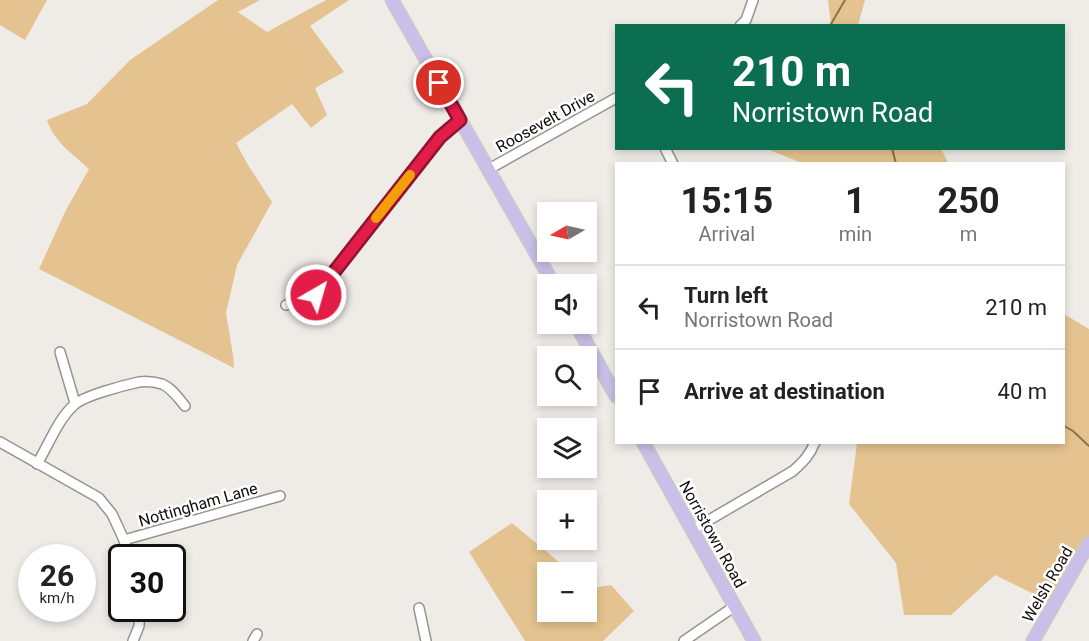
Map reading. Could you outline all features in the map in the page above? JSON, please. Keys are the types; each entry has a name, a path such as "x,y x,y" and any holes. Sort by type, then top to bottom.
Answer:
{"main road":[{"path":"392,0 548,274"},
{"path":"582,334 615,394"},
{"name":"Norristown Road","path":"644,444 754,641"},
{"name":"Welsh Road","path":"1033,641 1089,543"}],"street":[{"path":"742,24 746,20 753,0"},
{"name":"Roosevelt Drive","path":"489,169 615,99"},
{"path":"286,305 316,295 440,137 460,120"},
{"path":"60,352 75,403"},
{"path":"38,464 65,415 75,403 91,396 139,382 151,382 171,389 185,406"},
{"path":"0,442 99,498 111,514 125,544"},
{"path":"692,530 793,471 805,461 814,444"},
{"name":"Nottingham Lane","path":"124,540 280,496"},
{"path":"684,641 735,606"},
{"path":"419,608 426,641"},
{"path":"133,641 139,622"}],"shaded area":[{"path":"0,0 47,0 25,40 0,25"},
{"path":"218,0 260,0 238,12 267,32 326,0 349,0 310,26 344,72 315,88 327,115 311,128 292,104 236,143 272,202 237,265 226,313 234,368 39,269 65,212 89,169 59,141 47,120 87,104 130,60"},
{"path":"828,0 865,0 858,24 831,24"},
{"path":"770,150 942,150 947,160 947,162 800,162"},
{"path":"1065,315 1089,329 1089,543 1054,604 995,575 951,615 904,615 896,563 849,504 857,444 1065,444"},
{"path":"512,523 537,544 537,550 545,550 559,562 537,562 537,622 597,622 597,587 611,585 634,611 603,641 525,641 469,552"}],"waterway":[{"path":"831,24 845,0"},
{"path":"892,150 896,162"},
{"path":"1065,427 1089,446"}],"slow traffic":[{"path":"376,218 410,175"}],"route":[{"path":"316,295 440,137 460,120 439,83"}]}
